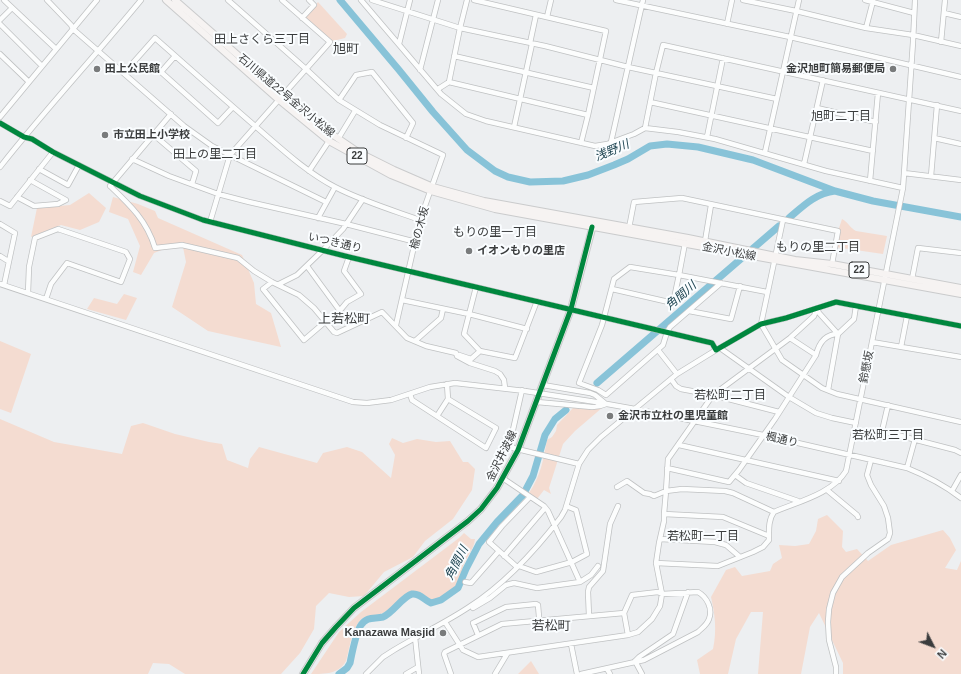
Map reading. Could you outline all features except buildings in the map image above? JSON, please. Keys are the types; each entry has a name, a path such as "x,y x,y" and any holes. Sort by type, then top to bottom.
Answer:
{"main road":[{"name":"22","path":"166,0 329,141 391,175 495,209 593,224"},
{"name":"石川県道22号金沢小松線","path":"175,0 281,98 358,152 432,189"},
{"name":"金沢小松線","path":"593,224 629,228 705,242 743,252"},
{"name":"金沢小松線","path":"593,224 685,243 884,277 912,279 961,288"},
{"name":"金沢井波線","path":"303,674 322,643 354,608 468,521 492,496 504,479 518,450 571,309 593,224"},
{"name":"金沢小松線","path":"775,258 832,264 961,294"}],"street":[{"path":"4,0 56,49"},
{"path":"47,0 71,25 72,29 184,126 212,146 230,156 326,202"},
{"path":"0,117 97,0"},
{"path":"0,167 141,0"},
{"path":"228,0 339,100 355,111 406,138 413,123 372,72 356,75 339,100"},
{"path":"210,222 230,156 330,42 282,0"},
{"path":"302,18 314,5 309,0"},
{"path":"361,0 420,70 438,89 466,114 486,121 599,146 634,134 645,128 707,137 764,152 826,171 902,190"},
{"path":"372,0 460,28 628,67 777,99"},
{"path":"399,44 410,0"},
{"path":"420,70 438,0"},
{"path":"438,89 448,82 468,0"},
{"path":"474,0 606,31 581,143"},
{"path":"547,17 551,0"},
{"path":"616,0 961,77"},
{"path":"611,142 643,0"},
{"path":"727,24 732,0"},
{"path":"743,0 866,28 913,35 961,46"},
{"path":"764,152 799,0"},
{"path":"865,0 914,13"},
{"name":"鈴懸坂","path":"839,481 846,471 902,190 912,66 915,0"},
{"path":"941,42 945,0"},
{"path":"866,28 873,1"},
{"path":"0,20 12,8"},
{"path":"944,13 961,17"},
{"path":"514,127 526,73 536,15"},
{"path":"0,24 42,66"},
{"path":"124,73 155,38 256,127 309,171 335,187 420,220"},
{"path":"645,128 663,45 783,70 961,111"},
{"path":"0,54 29,82"},
{"path":"175,56 161,72 218,123 233,107"},
{"path":"454,56 594,88"},
{"path":"707,137 723,58"},
{"path":"804,164 823,80"},
{"path":"448,82 520,100 588,114"},
{"path":"870,181 878,92"},
{"path":"650,102 873,151"},
{"path":"931,176 937,105"},
{"path":"817,108 876,122"},
{"path":"338,139 355,111"},
{"path":"171,114 110,186 136,211 152,238 155,248 182,245 238,258 254,271 272,282 280,284 299,294 314,308 334,332 337,333 382,312 407,338 426,346 456,353 471,359 480,351"},
{"name":"いつき通り","path":"0,122 24,137 32,139 53,152 140,196 210,222 665,332"},
{"path":"154,135 196,171 192,184"},
{"name":"楡の木坂","path":"396,325 420,220 444,155 406,138"},
{"path":"934,138 961,144"},
{"path":"309,171 329,141"},
{"path":"0,201 10,206 53,152"},
{"path":"132,159 169,176 218,194 416,242"},
{"path":"39,169 68,185 79,165"},
{"path":"904,173 961,180"},
{"path":"17,197 34,206 58,204 66,200 30,180"},
{"path":"318,218 335,187"},
{"path":"629,228 634,202 637,200 682,198 838,231 832,264"},
{"path":"280,284 297,275 324,250 346,224 363,199"},
{"path":"705,242 711,205"},
{"path":"783,220 761,324 782,360 802,375 836,394 961,422"},
{"path":"0,224 15,233 2,284"},
{"path":"28,293 29,267 35,238 58,229 126,252 130,259 121,282 67,263 51,284 46,299"},
{"path":"612,289 673,302 685,243"},
{"path":"912,279 918,248 961,253"},
{"path":"0,256 8,261"},
{"path":"272,282 263,289 304,340 337,314 348,302 361,294 344,271 349,256"},
{"path":"306,266 340,311"},
{"path":"720,283 665,332 665,342 658,350 606,395 598,390 579,383 595,346 614,279 630,267 740,286 767,292"},
{"name":"楓通り","path":"2,284 353,402 378,402 391,400 430,387 455,383 505,388 596,402 763,436 907,468 927,476 952,490 961,498"},
{"path":"689,311 731,319 740,286"},
{"path":"476,287 464,334 480,351 515,358 537,301"},
{"path":"402,300 469,314 527,329"},
{"path":"446,623 484,596 518,567 555,525 566,506 579,464 588,450 595,443 677,374 761,324 836,302 961,326"},
{"path":"828,390 838,334 854,319 856,306"},
{"path":"817,308 819,313 838,334"},
{"path":"446,623 463,650 478,657 571,644 638,632 652,620 660,606 662,594 656,563 664,521 668,459 713,395 790,338 814,316 817,308"},
{"path":"414,341 441,318 443,309"},
{"path":"901,347 907,316"},
{"path":"665,332 712,343 718,349 749,367 789,397 821,415 856,423"},
{"path":"667,468 729,482 763,436 789,397 816,355 818,347 823,339 833,334 838,334"},
{"path":"790,338 816,355"},
{"path":"872,342 961,357"},
{"path":"658,350 677,374"},
{"path":"456,353 457,356 470,363 496,371 504,380 505,388"},
{"path":"671,379 676,386 681,389 713,395 779,412"},
{"path":"437,416 448,399 448,384"},
{"path":"543,384 590,393 606,404"},
{"path":"524,391 510,443 513,448 579,464"},
{"path":"410,394 412,400 486,448 496,428 448,399"},
{"path":"536,402 592,407 606,404"},
{"path":"888,405 882,431 955,450 961,453"},
{"path":"907,468 915,439"},
{"path":"679,445 743,458 746,460 839,481"},
{"path":"836,674 828,628 829,609 833,593 842,577 868,552 888,539 890,533 888,518 884,506 875,493 867,475 871,460"},
{"path":"735,475 746,483 798,501"},
{"path":"952,490 961,475"},
{"path":"504,479 546,508 580,582"},
{"path":"618,487 627,481 644,493 654,496 666,491 682,489 733,493 774,512"},
{"path":"656,563 718,566 753,552 763,547 769,540 769,527 772,514 774,512 827,490 839,481"},
{"path":"827,490 858,517"},
{"path":"526,495 489,542 518,567 536,572 572,562 587,554 576,510 566,506"},
{"path":"589,616 589,587 603,571 610,524 618,506"},
{"path":"504,556 546,508"},
{"path":"664,514 723,517 769,536"},
{"path":"660,539 715,542 726,546 740,557"},
{"path":"465,582 471,583 499,551"},
{"path":"366,674 383,657 490,598 506,585 514,583 537,588 580,582 591,574 598,566"},
{"path":"581,674 644,660 698,632 705,626 709,618 710,610 706,599 698,592 662,594 658,592 632,595 624,612 628,635"},
{"path":"635,661 673,634 688,592"},
{"path":"478,635 473,623 506,607 536,604 538,605 538,621"},
{"path":"450,674 444,654 445,652 458,644 502,624 624,612"},
{"path":"415,638 419,674"},
{"path":"571,644 577,674"},
{"path":"495,674 507,654"},
{"path":"635,661 642,674"},
{"path":"406,674 418,667"},
{"path":"607,669 610,674"}],"shaded area":[{"path":"318,2 347,34 345,38 333,41 306,19"},
{"path":"89,193 106,208 99,222 80,230 61,225 31,237 37,208 70,205"},
{"path":"113,197 138,204 155,211 158,218 242,255 254,283 256,304 271,313 281,347 208,331 172,307 186,262 182,242 154,253 141,275 133,272 140,246 128,219 109,212"},
{"path":"842,219 856,231 887,236 883,254 835,247"},
{"path":"124,294 137,298 126,320 87,309 94,298 117,304"},
{"path":"0,341 31,354 11,413 0,409"},
{"path":"603,407 575,431 563,444 549,488 551,494 544,490 537,499 529,493 539,474 547,440 552,437 556,431 557,425 573,408 591,409"},
{"path":"0,419 54,442 122,454 131,426 143,423 175,434 222,444 227,460 248,468 250,459 259,447 317,463 323,453 347,447 362,452 391,478 395,455 389,444 392,438 403,443 417,439 436,442 450,441 463,462 468,462 475,469 472,490 453,519 425,541 413,557 384,572 364,596 349,597 329,593 316,606 314,629 300,653 281,674 185,674 169,664 153,663 148,674 0,674"},
{"path":"827,515 843,531 842,547 846,552 857,549 868,561 891,545 943,530 950,538 956,550 945,568 957,570 961,561 961,674 843,674 843,663 819,613 810,627 801,674 758,674 763,612 751,612 736,639 728,674 700,674 697,660 713,649 715,636 714,610 711,597 726,570 735,567 742,576 770,571 773,564 782,558 779,545 795,546 809,544 816,531 818,519"},
{"path":"464,533 471,539 475,539 473,547 462,569 461,582 453,593 431,603 415,594 408,595 383,613 363,618 355,629 346,661 340,669 321,674 311,674 339,632 361,612"},
{"path":"531,661 539,674 518,674"}],"waterway":[{"name":"浅野川","path":"340,0 433,112 467,150 495,171 508,177 530,182 563,181 588,175 614,165 628,159 650,146 667,144 698,147 753,160 835,191 873,201 961,217"},
{"name":"角間川","path":"789,218 816,197 835,191"},
{"name":"角間川","path":"597,383 779,226"},
{"name":"角間川","path":"339,674 347,668 350,663 357,632 363,622 371,618 383,617 387,615 409,595 415,594 431,603 441,600 458,588 479,544 497,522 523,495 533,476 545,435 555,419 566,410"}],"cycle path":[{"path":"0,123 24,137 32,139 53,152 140,196 203,220 349,257 712,343 716,350 761,324 786,318 836,302 961,326"},
{"path":"303,674 322,643 354,608 468,521 481,509 497,488 518,450 571,309 592,227"}],"place":[{"name":"田上公民館","path":"97,69"},
{"name":"金沢旭町簡易郵便局","path":"893,69"},
{"name":"市立田上小学校","path":"105,135"},
{"name":"イオンもりの里店","path":"469,251"},
{"name":"金沢市立杜の里児童館","path":"610,416"},
{"name":"Kanazawa Masjid","path":"443,633"}],"district":[{"name":"田上さくら三丁目","path":"262,40"},
{"name":"旭町","path":"346,49"},
{"name":"旭町二丁目","path":"841,117"},
{"name":"田上の里二丁目","path":"215,155"},
{"name":"もりの里一丁目","path":"495,233"},
{"name":"もりの里二丁目","path":"818,248"},
{"name":"上若松町","path":"344,319"},
{"name":"若松町二丁目","path":"730,396"},
{"name":"若松町三丁目","path":"888,436"},
{"name":"若松町一丁目","path":"703,537"},
{"name":"若松町","path":"551,626"}]}
